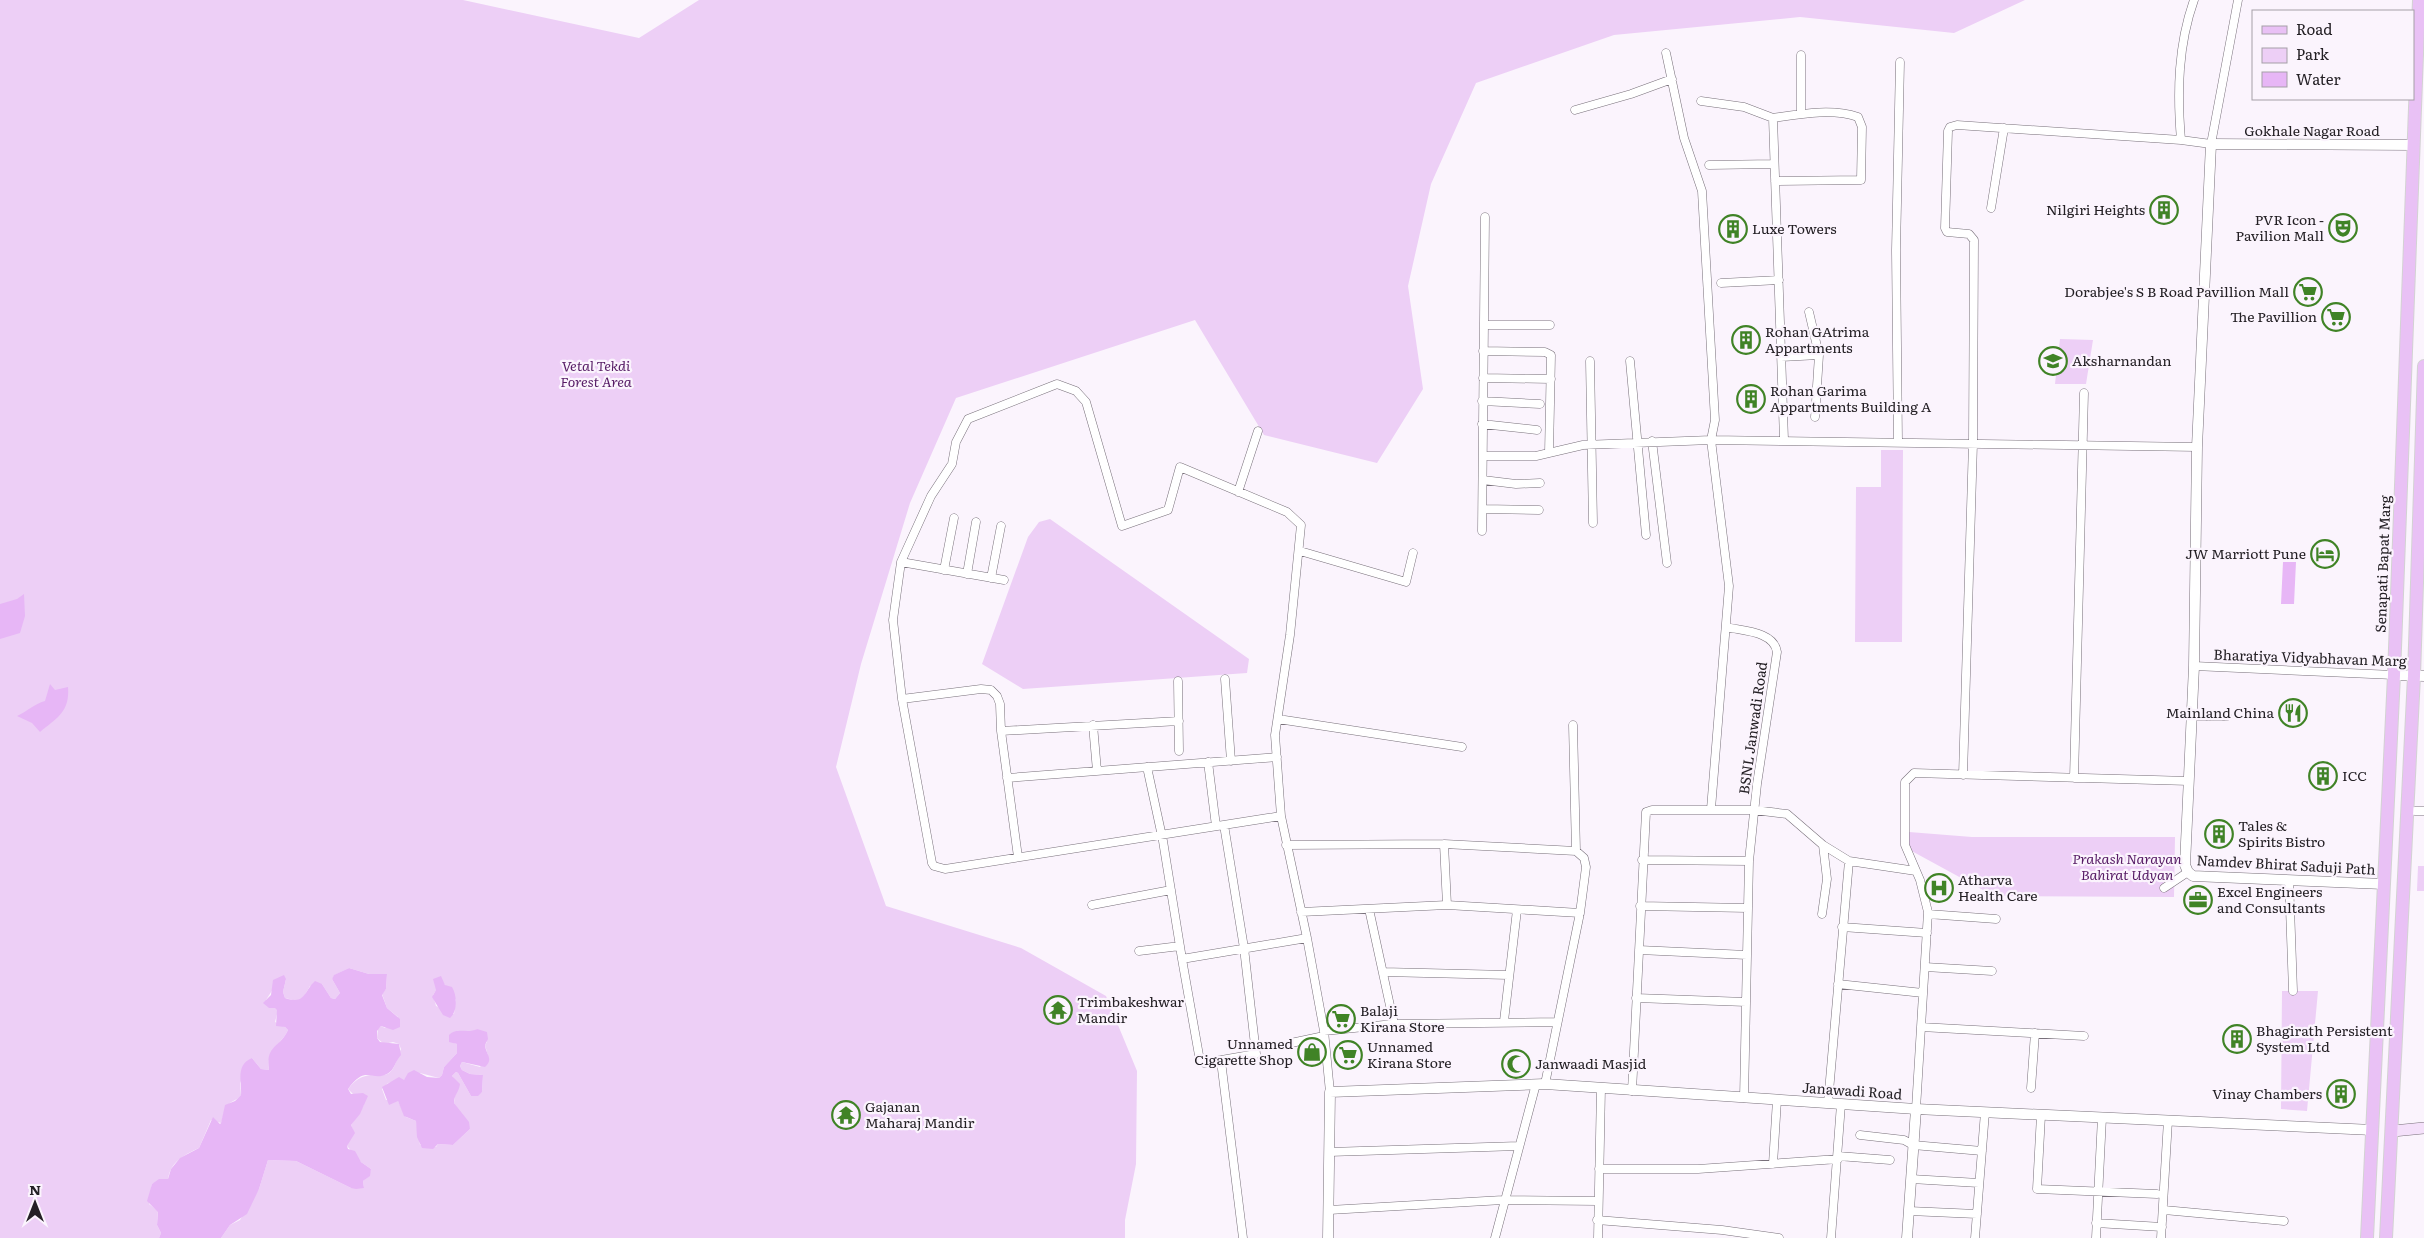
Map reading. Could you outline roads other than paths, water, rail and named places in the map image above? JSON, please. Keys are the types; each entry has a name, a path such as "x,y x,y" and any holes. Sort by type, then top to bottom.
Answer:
{"main road":[{"name":"Senapati Bapat Marg","path":"2367,1238 2394,675 2419,0"},
{"path":"2386,1238 2419,676 2424,366"},
{"path":"2373,1130 2393,1131 2424,1128"}],"street":[{"path":"2181,140 2178,94 2186,23 2194,0"},
{"path":"2164,888 2188,872 2185,865 2194,666 2198,447 2212,144 2238,0"},
{"path":"1666,54 1684,138 1702,191 1715,420 1711,440 1729,586 1711,809"},
{"path":"1801,55 1801,113"},
{"path":"1898,442 1896,250 1900,62"},
{"path":"1575,110 1672,80"},
{"path":"1701,101 1744,107 1773,118 1801,113 1846,113 1858,118 1862,127 1861,180 1775,181"},
{"path":"1773,118 1784,440"},
{"path":"1963,775 1973,443 1974,240 1969,234 1951,234 1946,232 1945,228 1948,130 1957,125 2181,140 2212,144"},
{"path":"1991,208 2004,128"},
{"name":"Gokhale Nagar Road","path":"2212,144 2413,145"},
{"path":"1709,165 1774,164"},
{"path":"1482,531 1485,217"},
{"path":"1721,282 1778,280"},
{"path":"1810,312 1819,356 1815,417"},
{"path":"1484,325 1550,325"},
{"path":"1483,351 1549,354 1551,358 1551,379 1548,453"},
{"path":"1781,357 1819,356"},
{"path":"1590,361 1593,523"},
{"path":"1630,361 1636,443 1646,535"},
{"path":"1483,378 1551,379"},
{"path":"1281,816 945,869 934,866 902,699 893,620 901,562 931,496 952,464 956,442 968,419 1057,384 1076,390 1086,402 1122,526 1168,510 1180,467 1287,512 1298,521 1302,531 1300,551 1275,735 1281,816 1307,938 1324,1034 1330,1092 1328,1238"},
{"path":"2074,778 2084,394"},
{"path":"1482,401 1540,404"},
{"path":"1482,424 1537,430"},
{"path":"1238,492 1258,431"},
{"path":"1482,456 1536,456 1592,444 1711,440 2198,447"},
{"path":"1652,441 1667,563"},
{"path":"1483,480 1516,484 1540,483"},
{"path":"1483,509 1539,510"},
{"path":"944,570 954,518"},
{"path":"967,574 976,522"},
{"path":"991,578 1001,526"},
{"path":"1300,551 1406,582 1413,553"},
{"path":"901,562 1004,580"},
{"name":"BSNL Janwadi Road","path":"1726,627 1767,637 1776,646 1754,810"},
{"name":"Bharatiya Vidyabhavan Marg","path":"2194,666 2419,676"},
{"path":"1225,679 1231,761"},
{"path":"1178,681 1179,751"},
{"path":"902,699 981,689 990,690 997,696 1000,704 1001,731 1018,857"},
{"path":"2192,716 2227,716"},
{"path":"1278,719 1462,747"},
{"path":"1001,731 1179,720"},
{"path":"1093,725 1097,771"},
{"path":"1495,1238 1503,1200 1540,1084 1557,1022 1580,912 1586,864 1576,851 1573,725"},
{"path":"1007,778 1277,757"},
{"path":"1147,767 1162,834 1200,1061 1204,1064 1256,1054 1244,948 1208,762"},
{"path":"1907,1238 1928,914 1916,871 1905,844 1905,782 1914,774 2189,781"},
{"path":"1632,1090 1642,860 1646,812 1652,810 1711,809 1754,810 1787,814 1824,844 1849,861 1916,871"},
{"path":"1744,1098 1749,862 1754,810"},
{"path":"2415,811 2424,812"},
{"path":"1286,845 1444,844 1576,851"},
{"path":"1444,844 1447,905"},
{"path":"1822,914 1827,879 1824,844"},
{"path":"1642,860 1749,862"},
{"path":"1828,1103 1849,861"},
{"name":"Namdev Bhirat Saduji Path","path":"2188,872 2193,876 2384,884"},
{"path":"2289,880 2293,991"},
{"path":"1092,905 1171,890"},
{"path":"1301,912 1447,905 1580,912"},
{"path":"1640,906 1748,908"},
{"path":"1369,909 1394,1024"},
{"path":"1504,1021 1517,910"},
{"path":"1928,914 1996,918"},
{"path":"1842,927 1927,932"},
{"path":"1182,959 1307,938"},
{"path":"1139,951 1180,946"},
{"path":"1638,950 1747,955"},
{"path":"1925,967 1992,971"},
{"path":"1383,972 1509,975"},
{"path":"1838,984 1923,993"},
{"path":"1636,998 1746,1002"},
{"path":"1292,1043 1324,1034 1394,1024 1504,1021 1557,1022"},
{"path":"1921,1027 2084,1036"},
{"path":"2032,1088 2035,1033"},
{"path":"1220,1061 1243,1238"},
{"name":"Janawadi Road","path":"1330,1092 1540,1084 1916,1109 2373,1130"},
{"path":"1598,1238 1601,1088"},
{"path":"1773,1164 1777,1100"},
{"path":"1831,1238 1841,1104"},
{"path":"1975,1238 1985,1112"},
{"path":"2041,1115 2037,1189 2157,1194"},
{"path":"2096,1238 2102,1118"},
{"path":"2161,1238 2168,1120"},
{"path":"1860,1135 1904,1140 1914,1145 1982,1151"},
{"path":"1329,1152 1519,1146"},
{"path":"1599,1169 1698,1169 1838,1158 1890,1160"},
{"path":"1911,1179 1979,1183"},
{"path":"1329,1210 1503,1200 1598,1201"},
{"path":"2164,1210 2284,1221"},
{"path":"1909,1211 1977,1214"},
{"path":"1597,1220 1721,1234 1779,1238"},
{"path":"2096,1223 2162,1227"}],"water":[{"path":"2283,562 2296,562 2294,604 2281,604"},
{"path":"24,594 25,616 20,633 0,639 0,604 17,599"},
{"path":"50,684 55,690 68,687 67,703 61,714 40,732 32,723 17,716 45,701"},
{"path":"349,968 369,974 387,974 386,989 382,995 387,1008 400,1019 400,1027 393,1030 381,1026 377,1031 377,1038 380,1042 399,1044 401,1055 392,1070 381,1076 364,1075 359,1077 348,1089 351,1094 363,1093 368,1096 360,1114 351,1125 355,1133 347,1146 348,1149 355,1151 361,1162 371,1169 370,1176 363,1181 364,1188 351,1188 296,1161 268,1160 259,1189 247,1214 230,1225 221,1238 159,1238 161,1233 157,1225 158,1212 147,1201 152,1184 159,1179 168,1179 171,1169 180,1158 199,1148 213,1117 221,1123 225,1105 235,1101 241,1095 240,1074 243,1065 247,1061 252,1058 261,1069 269,1070 268,1062 271,1051 288,1030 285,1027 276,1026 277,1010 269,1008 263,1003 271,995 273,980 284,975 286,979 283,992 285,998 292,1000 301,999 315,981 322,984 331,998 335,999 340,993 332,979 334,975"},
{"path":"441,976 445,985 452,987 455,994 456,1003 453,1015 450,1018 443,1015 432,997 436,990 433,979"},
{"path":"477,1029 487,1032 488,1039 485,1045 489,1062 485,1067 462,1062 460,1066 462,1070 470,1074 483,1075 482,1092 478,1096 471,1096 458,1073 456,1072 452,1076 460,1084 454,1103 469,1122 470,1129 453,1145 438,1144 433,1149 422,1148 417,1137 416,1121 404,1116 398,1101 389,1105 382,1087 399,1077 404,1080 408,1073 414,1070 427,1077 439,1078 444,1067 457,1053 457,1044 449,1042 449,1035 455,1031"}],"place":[{"name":"Nilgiri Heights","path":"2164,210"},
{"name":"PVR Icon - Pavilion Mall","path":"2343,228"},
{"name":"Luxe Towers","path":"1733,229"},
{"name":"Dorabjee's S B Road Pavillion Mall","path":"2308,292"},
{"name":"The Pavillion","path":"2336,317"},
{"name":"Rohan GAtrima Appartments","path":"1746,340"},
{"name":"Aksharnandan","path":"2053,361"},
{"name":"Rohan Garima Appartments Building A","path":"1751,399"},
{"name":"JW Marriott Pune","path":"2325,554"},
{"name":"Mainland China","path":"2293,713"},
{"name":"ICC","path":"2323,776"},
{"name":"Tales & Spirits Bistro","path":"2219,834"},
{"name":"Atharva Health Care","path":"1939,888"},
{"name":"Excel Engineers and Consultants","path":"2198,900"},
{"name":"Trimbakeshwar Mandir","path":"1058,1010"},
{"name":"Balaji Kirana Store","path":"1341,1019"},
{"name":"Bhagirath Persistent System Ltd","path":"2237,1039"},
{"name":"Unnamed Cigarette Shop","path":"1312,1052"},
{"name":"Unnamed Kirana Store","path":"1348,1055"},
{"name":"Janwaadi Masjid","path":"1516,1064"},
{"name":"Vinay Chambers","path":"2341,1094"},
{"name":"Gajanan Maharaj Mandir","path":"846,1115"}],"park label":[{"name":"Vetal Tekdi Forest Area","path":"596,374"},
{"name":"Prakash Narayan Bahirat Udyan","path":"2127,868"}]}
